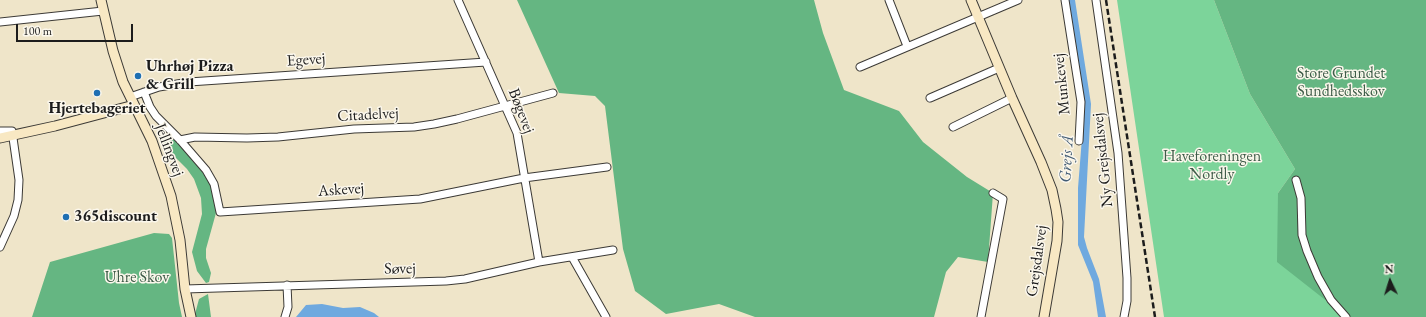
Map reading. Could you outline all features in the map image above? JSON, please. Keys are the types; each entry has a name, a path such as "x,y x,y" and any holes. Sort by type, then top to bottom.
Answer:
{"street":[{"name":"Jellingvej","path":"101,0 120,71 132,101 152,141 171,196 180,240 185,289 191,317"},
{"name":"Bøgevej","path":"458,0 517,133 539,262"},
{"path":"889,0 907,46"},
{"name":"Grejsdalsvej","path":"971,0 1052,190 1058,222 1057,241 1044,317"},
{"path":"860,67 1018,0"},
{"name":"Munkevej","path":"1065,0 1081,102 1079,141"},
{"name":"Ny Grejsdalsvej","path":"1096,0 1118,153 1127,278 1124,317"},
{"path":"0,22 103,11"},
{"name":"Egevej","path":"132,101 144,92 159,87 189,82 486,62"},
{"path":"930,98 1000,68"},
{"name":"Askevej","path":"144,92 150,107 156,116 180,140 206,170 214,184 220,212 420,199 524,178 607,167"},
{"name":"Citadelvej","path":"180,140 195,137 278,137 354,129 414,127 457,119 553,93"},
{"path":"952,127 1012,98"},
{"path":"0,138 13,136 132,101"},
{"path":"0,131 12,131 19,180 18,200 14,216 0,247"},
{"path":"1296,180 1300,198 1302,235 1307,251 1318,277 1331,300 1346,317"},
{"path":"981,317 1003,199 993,193"},
{"name":"Søvej","path":"185,289 446,281 465,279 539,262 613,250"},
{"path":"572,257 606,317"},
{"path":"285,317 288,307 287,285"}],"green space":[{"path":"517,0 814,0 823,33 844,90 899,111 923,142 967,177 993,193 988,262 958,257 946,272 934,317 755,317 719,304 666,314 635,291 623,249 605,106 595,96 559,93"},
{"name":"Haveforeningen Nordly","path":"1117,0 1214,0 1250,94 1295,169 1278,193 1347,317 1164,317"},
{"name":"Store Grundet Sundhedsskov","path":"1214,0 1426,0 1426,317 1347,317 1277,262 1278,193 1295,169 1250,94"},
{"path":"168,134 173,137 189,154 208,179 212,190 216,213 206,249 206,258 211,273 209,282 206,283 197,271 192,252 202,214 201,198 194,179 187,169 165,147 159,138"},
{"name":"Uhre Skov","path":"154,233 169,234 172,238 179,303 182,317 32,317 50,262"},
{"path":"208,294 211,317 195,317 199,299"}],"water":[{"path":"1068,0 1075,0 1091,104 1084,237 1099,279 1106,317 1098,317 1093,282 1078,245 1078,188 1083,125"},
{"path":"322,304 343,308 360,307 374,313 379,317 296,317 306,305"}],"railway":[{"path":"1106,0 1155,317"}],"place":[{"name":"Uhrhøj Pizza & Grill","path":"138,76"},
{"name":"Hjertebageriet","path":"97,93"},
{"name":"365discount","path":"66,217"}],"water label":[{"name":"Grejs Å","path":"1067,159"}]}
